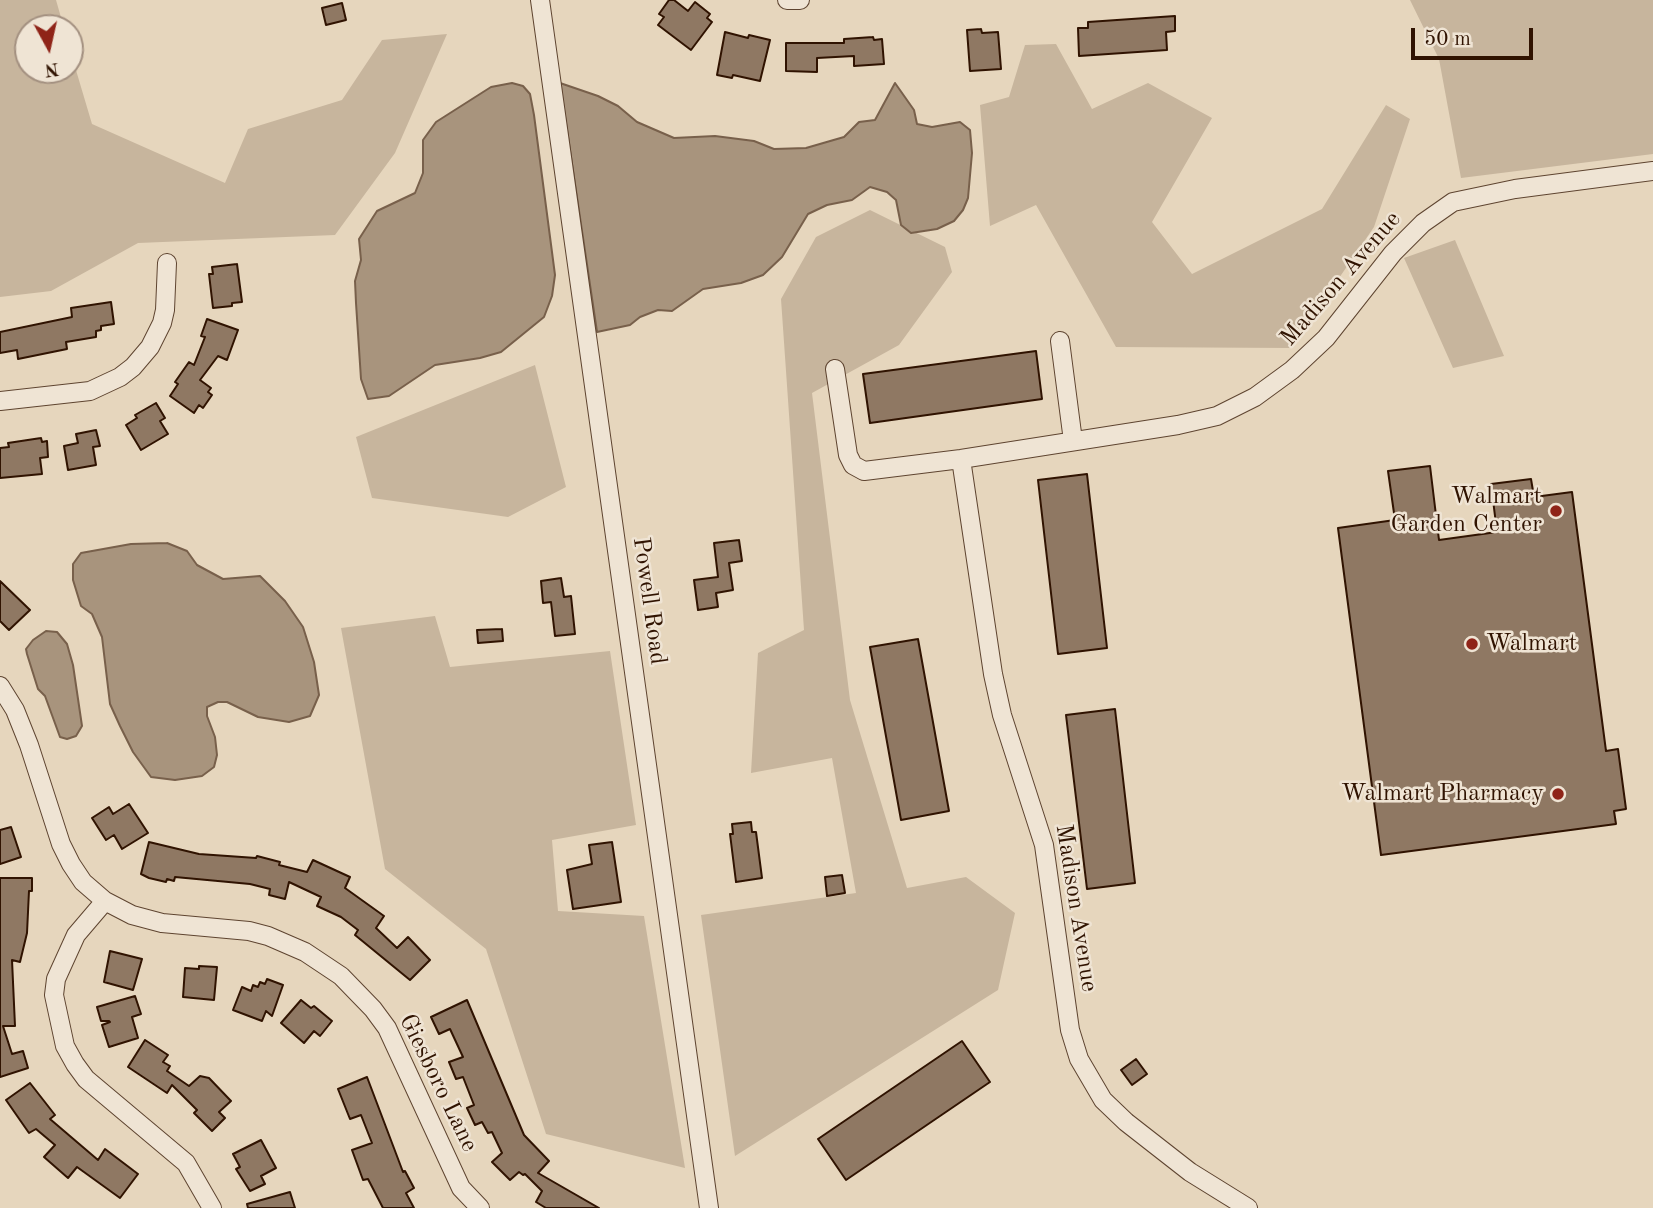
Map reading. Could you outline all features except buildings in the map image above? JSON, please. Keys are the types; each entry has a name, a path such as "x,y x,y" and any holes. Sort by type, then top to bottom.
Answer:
{"street":[{"name":"Powell Road","path":"540,0 709,1208"},
{"path":"787,0 800,0"},
{"name":"Madison Avenue","path":"835,369 848,455 858,468 870,472 1178,425 1217,416 1255,397 1292,370 1326,338 1392,253 1423,223 1453,202 1516,189 1653,171"},
{"path":"0,401 90,391 120,377 133,367 150,347 162,323 166,310 167,263"},
{"path":"1060,341 1073,441"},
{"name":"Madison Avenue","path":"961,459 995,684 1002,715 1044,845 1070,1030 1079,1059 1098,1093 1126,1122 1190,1172 1248,1208"},
{"name":"Giesboro Lane","path":"0,686 15,710 29,745 66,854 83,881 105,901 122,911 152,921 249,931 268,936 305,952 341,976 366,1000 387,1028 461,1188 480,1208"},
{"path":"105,901 76,935 56,979 54,995 65,1046 86,1079 186,1163 212,1208"}],"shaded area":[{"path":"0,0 56,0 60,14 14,14 14,84 80,84 92,124 225,183 248,129 342,100 382,40 447,34 395,153 335,235 138,243 51,291 0,297"},
{"path":"1410,0 1653,0 1653,154 1461,178 1439,59"},
{"path":"1056,44 1092,109 1148,83 1212,118 1152,222 1192,274 1322,209 1386,105 1410,119 1374,227 1291,348 1116,347 1036,205 990,226 980,105 1009,97 1025,45"},
{"path":"512,83 523,86 530,94 534,115 555,275 552,296 544,317 501,352 435,365 389,396 368,399 361,379 356,303 355,281 361,260 359,239 377,211 415,193 423,173 423,140 436,122 491,87"},
{"path":"560,83 598,96 618,106 637,122 674,138 715,136 754,141 774,149 806,148 844,137 859,122 875,120 895,83 914,110 917,124 932,127 960,122 970,130 972,153 968,198 954,221 937,229 911,233 901,225 896,200 887,192 870,187 852,200 827,205 808,214 782,257 763,275 741,283 703,289 672,311 658,310 640,317 630,325 597,332"},
{"path":"870,210 945,247 952,272 899,345 812,393 850,700 907,888 966,877 1015,913 998,990 735,1156 701,915 856,893 832,758 751,773 758,653 804,630 781,299 816,237"},
{"path":"1455,240 1504,356 1453,368 1404,258"},
{"path":"535,365 566,487 508,517 372,498 356,437"},
{"path":"167,543 187,551 197,565 223,579 260,576 285,601 303,627 314,662 319,695 310,716 289,722 258,717 227,702 218,702 207,707 207,716 215,737 217,755 214,767 202,776 175,780 151,777 133,752 110,704 102,637 92,614 81,606 73,580 73,564 81,553 131,544"},
{"path":"435,616 450,667 610,651 636,825 552,840 558,911 644,916 685,1168 546,1134 486,949 385,869 341,628"},
{"path":"46,631 57,632 67,644 73,665 82,726 76,736 67,739 60,737 45,696 38,689 26,649"}],"place":[{"name":"Walmart Garden Center","path":"1556,511"},
{"name":"Walmart","path":"1472,644"},
{"name":"Walmart Pharmacy","path":"1558,794"}]}
